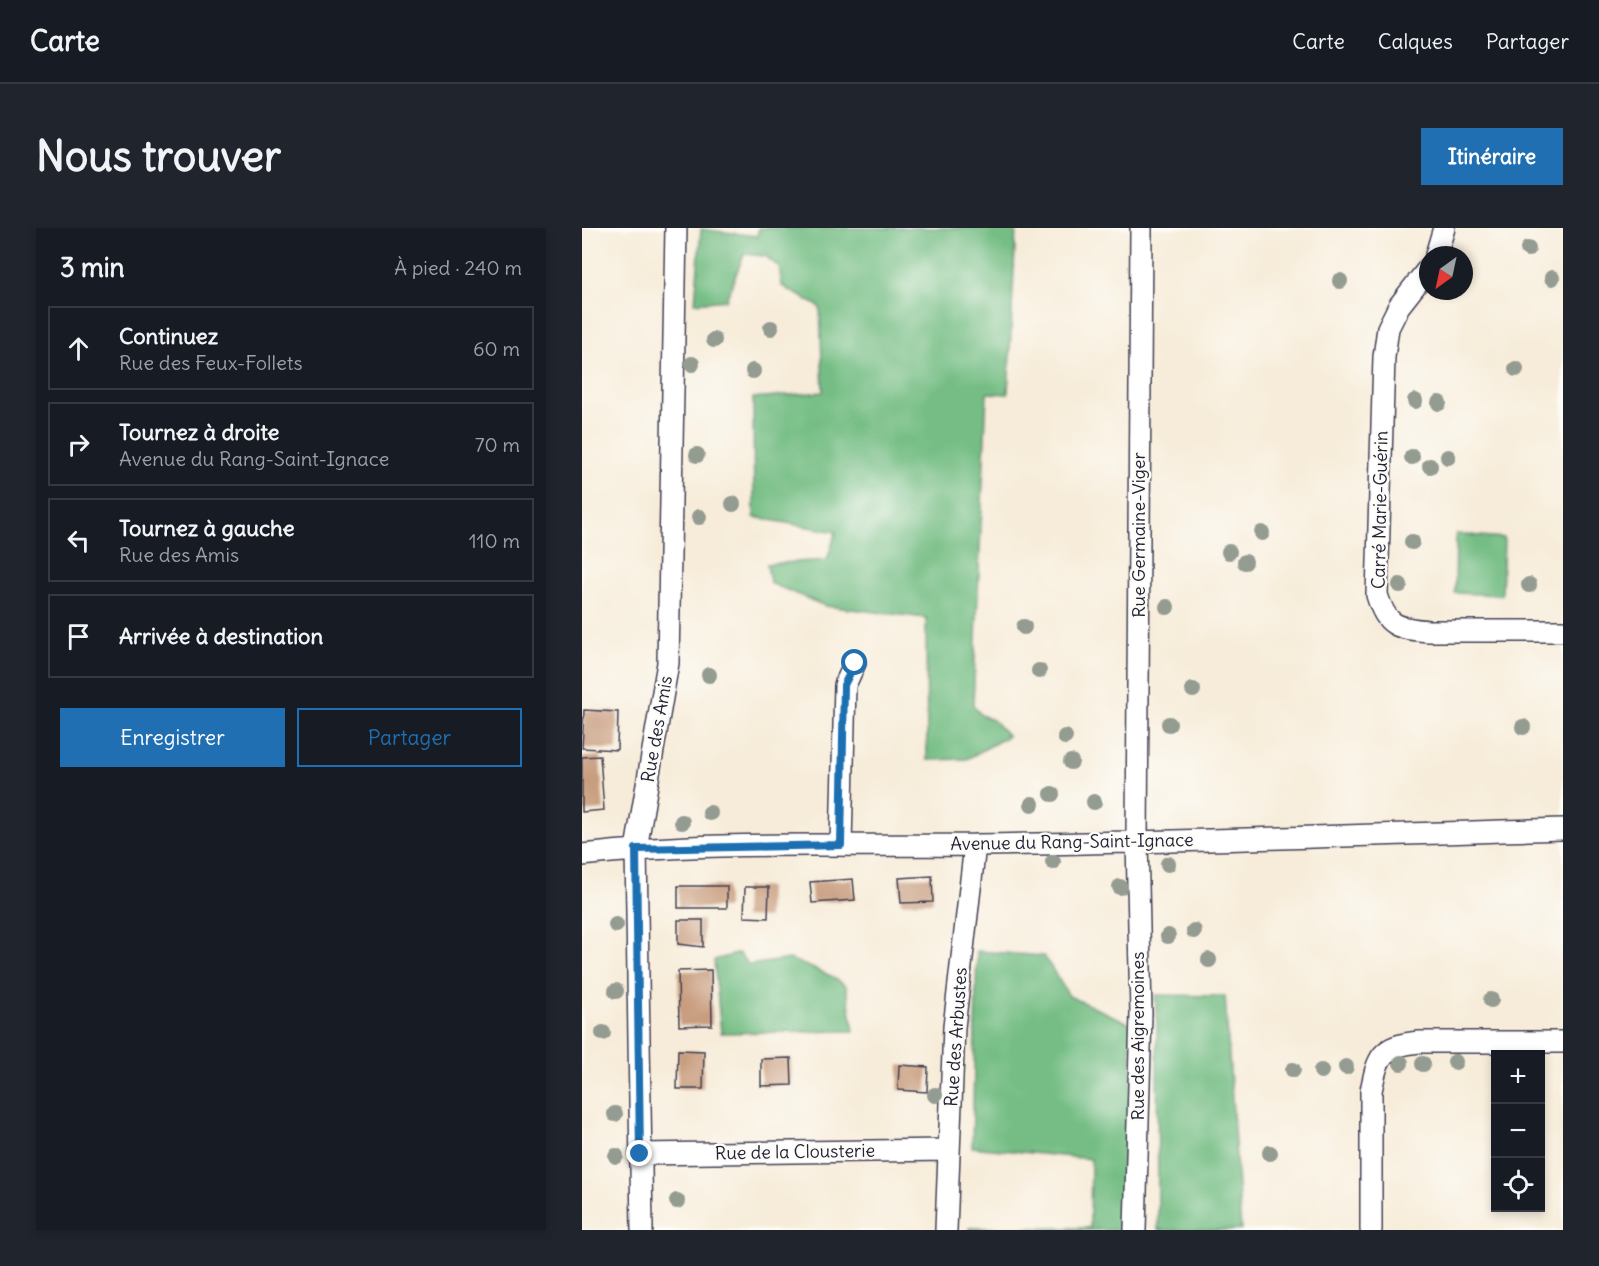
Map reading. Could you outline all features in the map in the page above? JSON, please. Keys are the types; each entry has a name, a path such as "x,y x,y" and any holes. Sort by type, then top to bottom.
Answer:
{"street":[{"name":"Rue des Amis","path":"642,1230 636,849 668,663 676,228"},
{"name":"Rue Germaine-Viger","path":"1137,841 1142,228"},
{"path":"1439,246 1444,228"},
{"name":"Carré Marie-Guérin","path":"1419,280 1399,306 1388,328 1384,357 1377,596 1383,614 1392,623 1408,629 1563,631"},
{"path":"841,845 844,685 855,663"},
{"name":"Avenue du Rang-Saint-Ignace","path":"582,855 636,849 975,845 1563,829"},
{"name":"Rue des Aigremoines","path":"1135,1230 1141,1013 1137,841"},
{"name":"Rue des Arbustes","path":"946,1230 954,1027 975,845"},
{"path":"1371,1230 1371,1091 1375,1069 1384,1053 1397,1044 1419,1042 1563,1042"},
{"name":"Rue de la Clousterie","path":"640,1154 949,1150"}],"green space":[{"path":"759,228 1016,228 1008,394 987,393 973,705 981,715 993,720 1008,736 967,759 927,760 926,618 825,606 770,583 767,564 827,560 836,532 754,517 753,398 823,392 820,307 782,286 779,267 765,256 744,254 726,300 695,303 701,229 757,236"},
{"path":"1456,534 1504,538 1502,595 1455,593"},
{"path":"977,951 1044,956 1069,996 1131,1024 1132,1230 969,1230 969,1228 1090,1228 1091,1159 972,1147"},
{"path":"739,953 749,965 790,959 831,976 846,986 854,1031 721,1033 714,960"},
{"path":"1155,995 1225,996 1241,1230 1158,1230"}],"building":[{"path":"584,710 618,712 617,750 582,748"},
{"path":"600,756 604,810 582,812 582,757"},
{"path":"932,876 933,902 901,903 899,878"},
{"path":"853,879 855,900 812,903 810,882"},
{"path":"678,886 727,886 727,908 678,908"},
{"path":"745,887 769,887 768,918 744,917"},
{"path":"678,920 703,920 703,947 678,944"},
{"path":"711,970 712,1025 679,1026 678,971"},
{"path":"678,1050 704,1051 703,1089 677,1089"},
{"path":"791,1058 792,1085 761,1086 761,1059"},
{"path":"899,1065 928,1067 927,1092 898,1090"}],"route":[{"path":"640,1154 636,849 841,845 844,685 855,663"}]}
